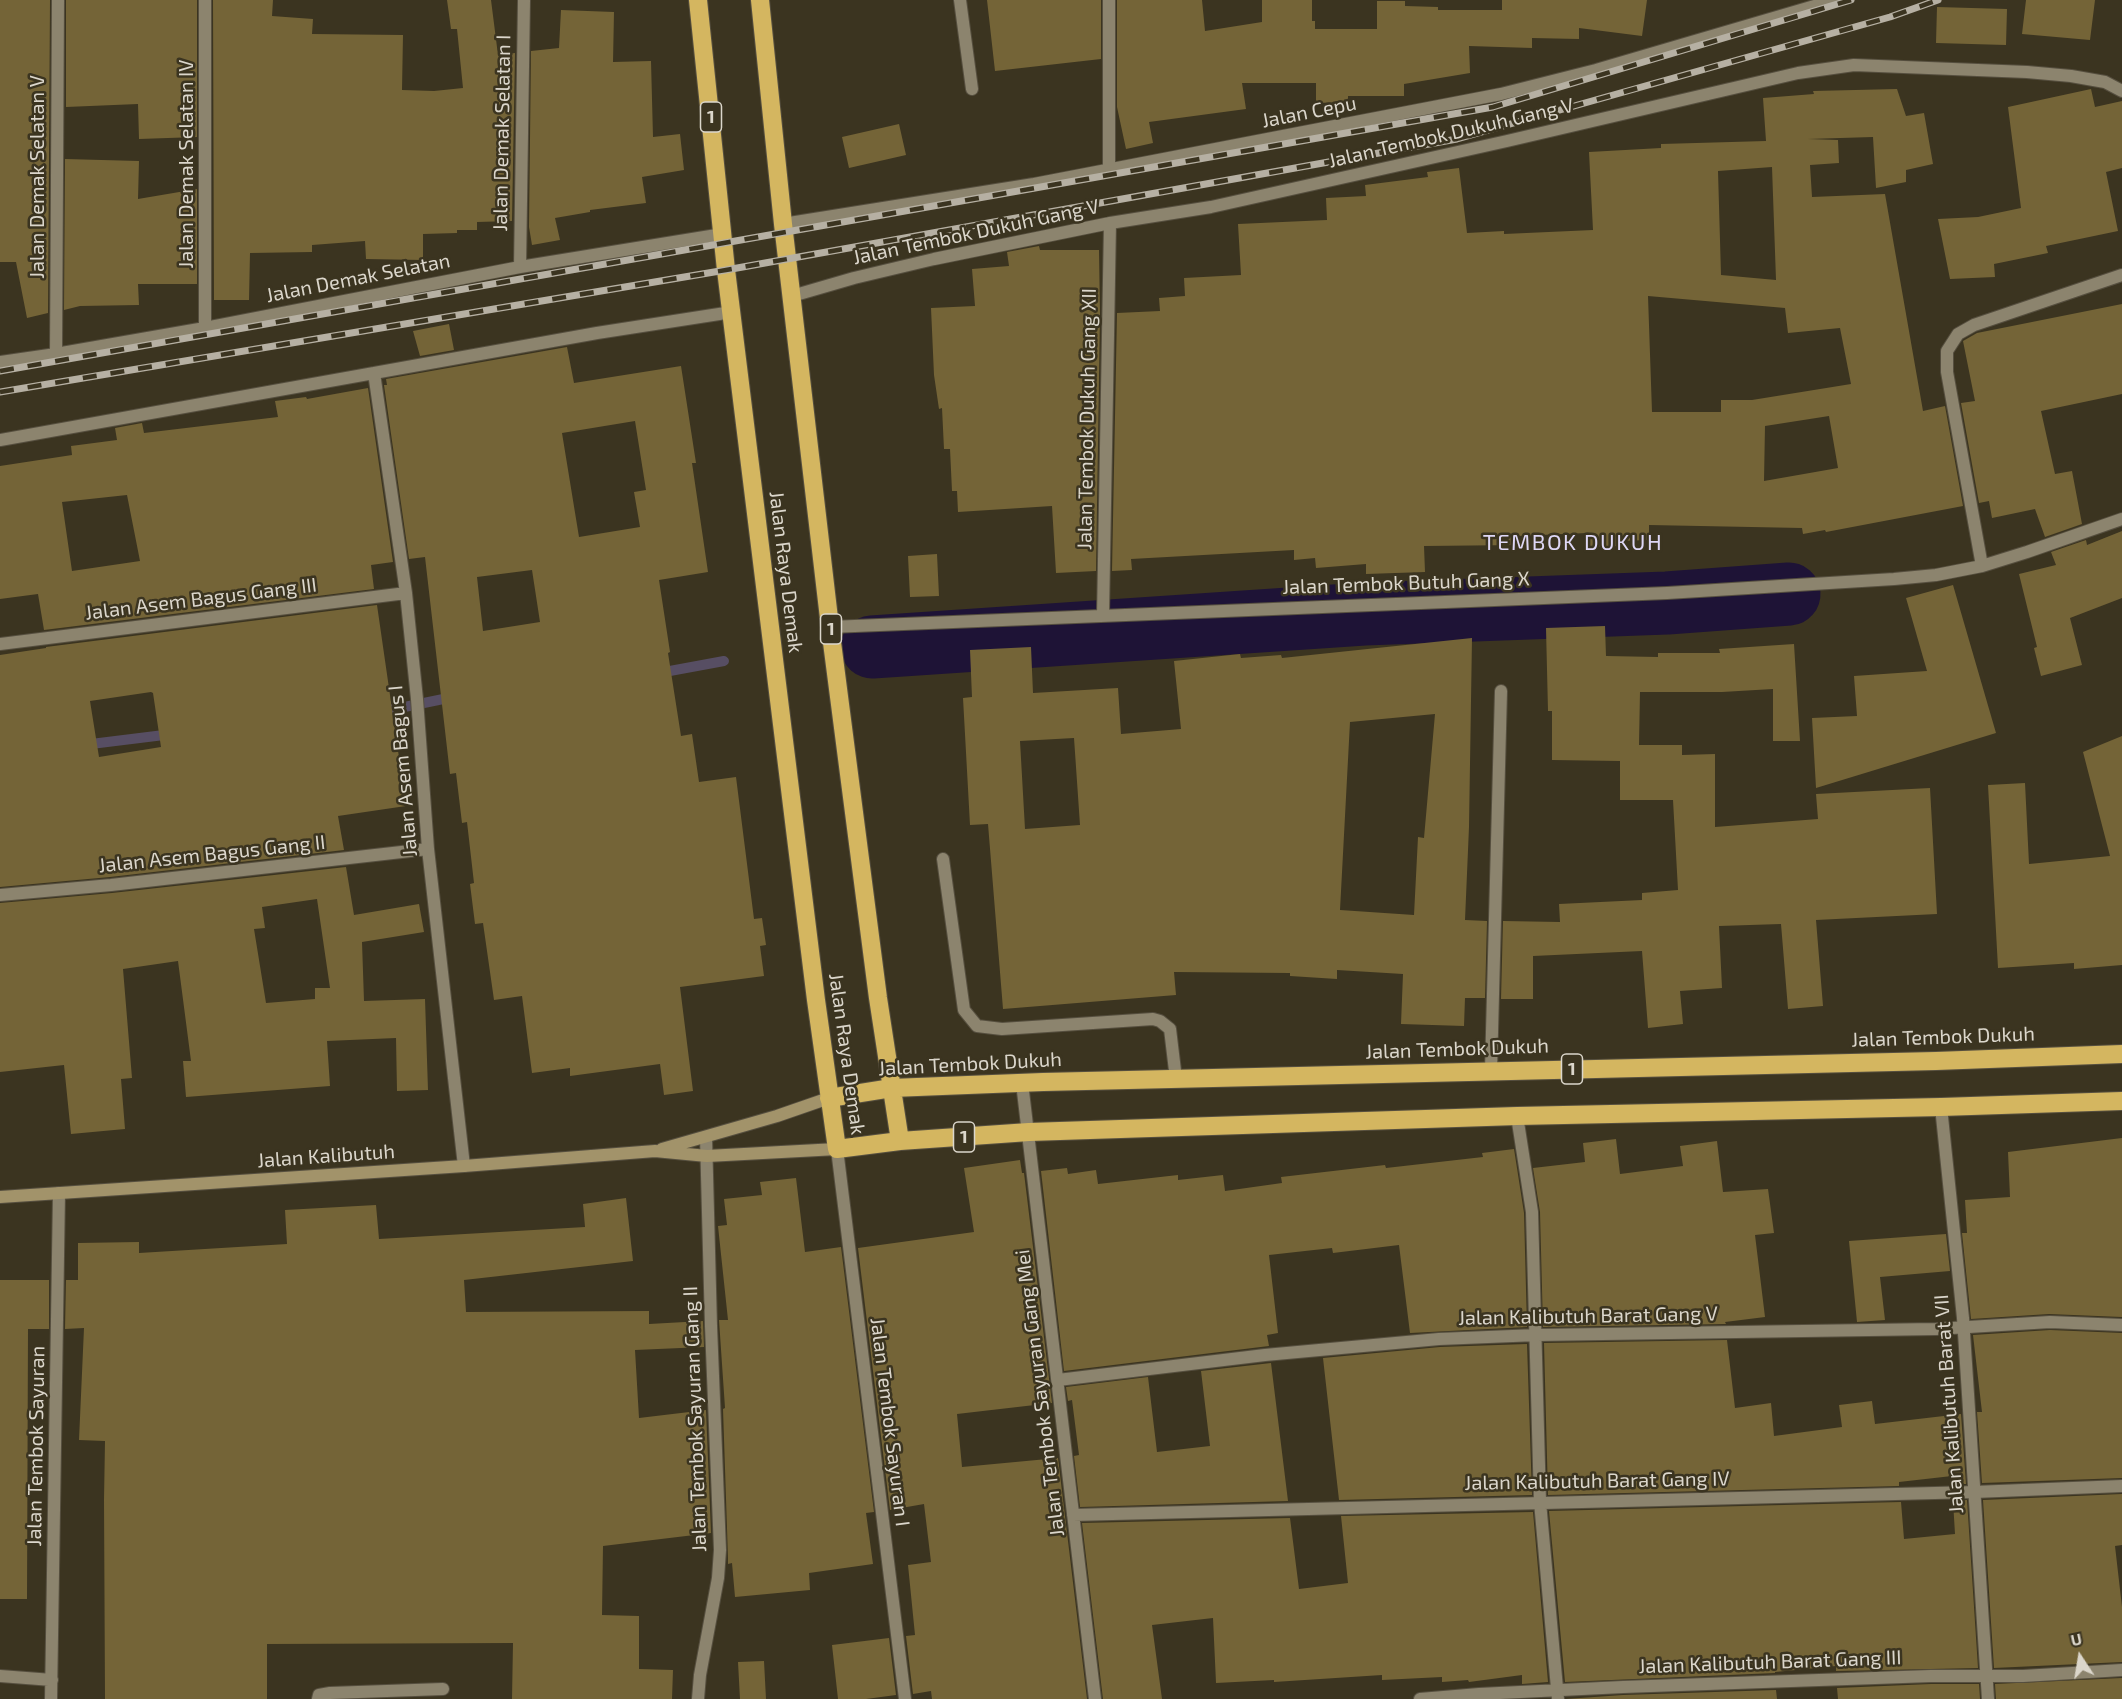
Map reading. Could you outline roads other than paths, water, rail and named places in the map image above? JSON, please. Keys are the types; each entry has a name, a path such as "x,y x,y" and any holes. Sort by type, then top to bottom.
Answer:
{"highway":[{"name":"Jalan Raya Demak","path":"698,0 732,312 837,1149"},
{"name":"Jalan Raya Demak","path":"760,0 783,224 830,627 878,998 900,1141"},
{"name":"Jalan Tembok Dukuh","path":"829,1098 892,1088 1022,1083 1936,1061 2122,1054"},
{"name":"1","path":"837,1149 900,1141 1029,1132 1517,1116 2122,1101"}],"street":[{"name":"Jalan Demak Selatan V","path":"56,354 57,0"},
{"name":"Jalan Demak Selatan IV","path":"205,0 205,327"},
{"name":"Jalan Demak Selatan I","path":"520,267 524,0"},
{"path":"960,0 972,89"},
{"path":"1109,0 1109,170"},
{"name":"Jalan Cepu","path":"783,224 1034,184 1501,94 1596,70 1835,0"},
{"name":"Jalan Tembok Dukuh Gang V","path":"792,296 934,259 1110,223 1211,207 1798,73 1854,65 2027,72 2105,82 2122,91"},
{"name":"Jalan Tembok Dukuh Gang XII","path":"1103,616 1110,223"},
{"name":"Jalan Demak Selatan","path":"0,362 205,327 520,267 723,234"},
{"path":"1982,566 1947,372 1947,351 1958,334 1974,324 2122,275"},
{"path":"0,440 597,333 732,312"},
{"name":"Jalan Asem Bagus I","path":"374,374 406,593 417,699 428,849 464,1167"},
{"name":"Jalan Tembok Butuh Gang X","path":"830,627 1667,593 1926,576 1982,566 2122,519"},
{"name":"Jalan Asem Bagus Gang III","path":"0,644 406,593"},
{"path":"1491,1070 1501,691"},
{"name":"Jalan Asem Bagus Gang II","path":"0,895 111,885 428,849"},
{"path":"943,860 964,1010 977,1026 1002,1029 1160,1021 1170,1029 1176,1079"},
{"name":"Jalan Tembok Sayuran Gang Mei","path":"1022,1083 1095,1699"},
{"name":"Jalan Kalibutuh","path":"655,1151 829,1098"},
{"name":"Jalan Kalibutuh Barat VII","path":"1941,1107 1963,1328 1988,1699"},
{"path":"1517,1116 1532,1212 1540,1502 1558,1694"},
{"name":"Jalan Tembok Sayuran Gang II","path":"698,1699 700,1675 718,1578 720,1550 706,1137"},
{"name":"Jalan Kalibutuh","path":"0,1197 464,1167 655,1151 707,1156 837,1149"},
{"name":"Jalan Tembok Sayuran I","path":"837,1149 905,1699"},
{"name":"Jalan Tembok Sayuran","path":"51,1699 59,1193"},
{"name":"Jalan Kalibutuh Barat Gang V","path":"1058,1380 1264,1354 1439,1339 1537,1335 1963,1328 2050,1322 2122,1325"},
{"name":"Jalan Kalibutuh Barat Gang IV","path":"1073,1515 1974,1492 2122,1486"},
{"name":"Jalan Kalibutuh Barat Gang III","path":"1420,1699 1986,1675 2023,1676 2122,1670"},
{"path":"0,1676 52,1680"},
{"path":"318,1699 319,1695 330,1693 443,1689"}],"waterway":[{"path":"872,647 1364,614 1667,603 1789,594"},
{"path":"659,673 724,661"},
{"path":"380,710 385,711 453,697"},
{"path":"83,745 172,734"}],"railway":[{"path":"0,371 1493,107 1851,0"},
{"path":"0,392 726,270 1457,139 1890,17 1938,0"}],"district":[{"name":"TEMBOK DUKUH","path":"1573,543"}]}
